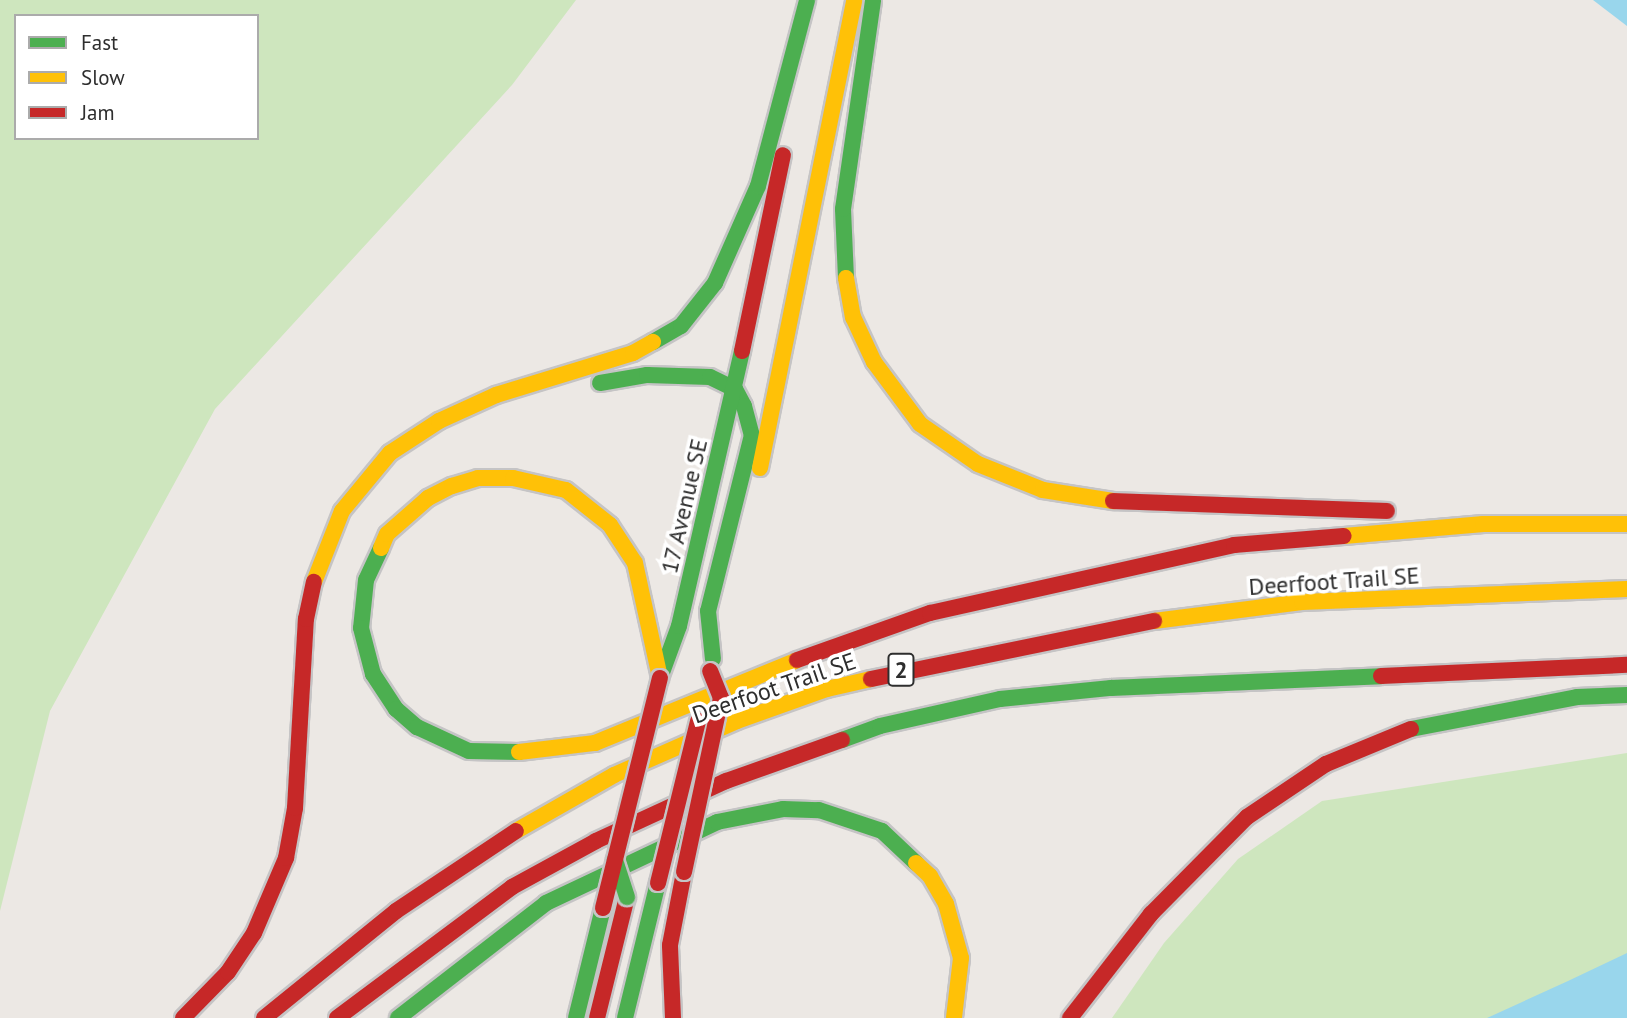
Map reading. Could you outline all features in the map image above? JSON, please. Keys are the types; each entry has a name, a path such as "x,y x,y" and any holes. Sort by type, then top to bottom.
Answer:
{"main road":[{"path":"183,1018 228,972 254,933 286,858 295,808 306,619 313,589 342,511 390,453 439,421 496,395 633,353 681,326 715,283 758,187 807,0"},
{"name":"17 Avenue SE","path":"576,1018 660,678 679,626 735,389 814,0"},
{"path":"625,1018 779,391 855,0"},
{"path":"873,0 843,209 845,274 853,317 874,362 920,424 978,464 1043,490 1102,501 1443,513 1483,524"},
{"path":"439,421 647,375 710,377 735,389 749,418 752,435 708,611 712,665 721,698 670,946 673,1018"},
{"path":"660,678 635,564 610,525 566,490 513,478 478,478 452,486 428,498 387,534 366,580 361,628 373,674 396,709 418,727 469,751 526,754 595,743 864,633 930,613 1234,545 1483,524 1627,524"},
{"name":"Deerfoot Trail SE","path":"264,1018 396,911 498,842 614,775 737,721 827,690 1117,626 1263,607 1627,589"},
{"name":"2","path":"337,1018 512,887 596,841 726,781 880,726 1000,699 1111,688 1627,665"},
{"path":"1070,1018 1151,914 1247,817 1326,764 1420,724 1577,697 1627,695"},
{"path":"398,1018 546,903 718,821 783,808 819,810 882,831 930,876 949,913 961,958 954,1018"},
{"path":"597,1018 627,897 615,860"}],"green space":[{"path":"0,0 576,0 512,85 215,409 50,711 0,911"},
{"path":"1627,753 1627,1018 1112,1018 1164,943 1238,859 1322,801"}],"water":[{"path":"1593,0 1627,0 1627,26"},
{"path":"1627,953 1627,1018 1487,1018 1568,981"}],"traffic: fast":[{"path":"653,342 681,326 715,283 758,186 807,0"},
{"path":"846,278 843,209 873,0"},
{"path":"660,678 679,626 742,351"},
{"path":"600,383 647,375 710,377 735,389 744,406 752,435 708,611 713,659"},
{"path":"381,548 366,580 361,628 373,674 396,709 417,727 469,751 519,752"},
{"path":"842,740 880,726 1000,699 1111,688 1381,676"},
{"path":"1411,729 1577,697 1627,695"},
{"path":"398,1018 546,903 717,822 783,809 819,810 882,831 916,863"},
{"path":"615,860 627,897"},
{"path":"625,1018 658,883"},
{"path":"576,1018 603,908"}],"traffic: slow":[{"path":"760,468 854,0"},
{"path":"846,278 853,317 874,362 920,424 978,464 1043,490 1113,501"},
{"path":"314,582 342,511 390,453 439,421 496,395 633,353 653,342"},
{"path":"381,548 387,534 428,498 452,486 478,478 513,478 566,490 610,525 635,563 660,678"},
{"path":"1344,536 1483,524 1627,524"},
{"path":"1154,621 1302,602 1627,589"},
{"path":"519,752 595,743 797,660"},
{"path":"516,831 614,775 737,721 827,689 871,679"},
{"path":"916,863 930,876 946,904 961,958 954,1018"}],"traffic: jam":[{"path":"742,351 783,155"},
{"path":"1113,501 1387,511"},
{"path":"797,660 930,613 1234,545 1344,536"},
{"path":"183,1018 228,972 254,933 286,858 295,808 306,619 314,582"},
{"path":"871,679 1154,621"},
{"path":"1381,676 1627,665"},
{"path":"684,872 721,698 710,671"},
{"path":"603,908 660,678"},
{"path":"658,883 698,721"},
{"path":"1070,1018 1151,914 1247,817 1326,764 1411,729"},
{"path":"337,1018 512,887 596,841 726,781 842,740"},
{"path":"264,1018 396,911 516,831"},
{"path":"673,1018 670,945 684,872"},
{"path":"597,1018 627,897"}]}
